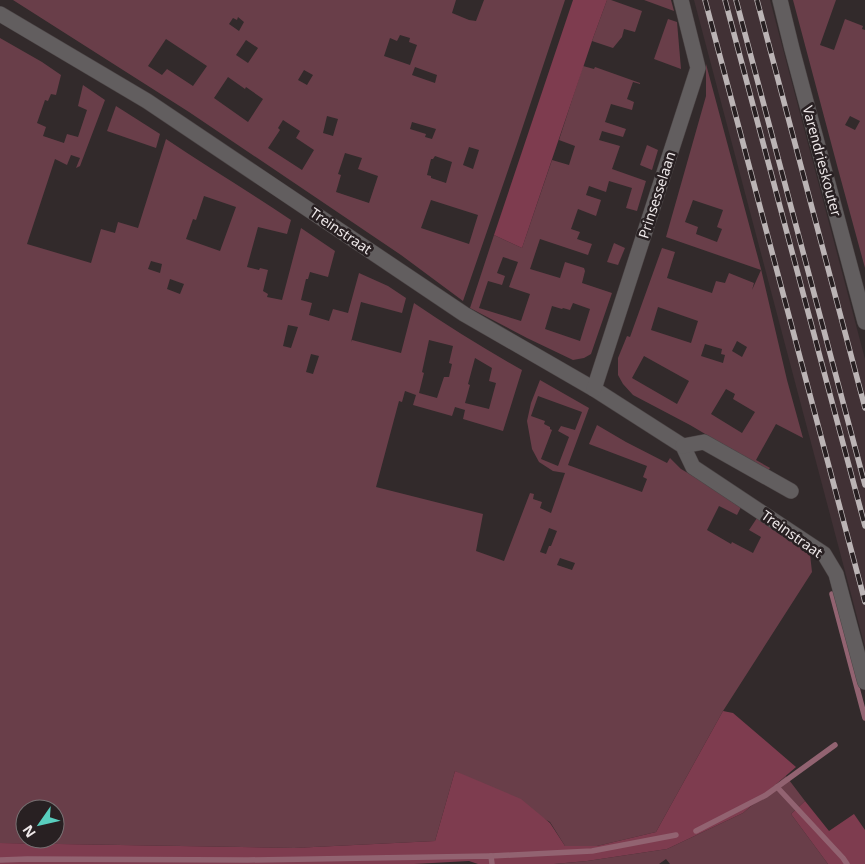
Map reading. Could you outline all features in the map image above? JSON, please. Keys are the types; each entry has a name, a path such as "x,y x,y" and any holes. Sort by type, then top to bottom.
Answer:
{"street":[{"name":"Prinsesselaan","path":"594,389 698,68 681,0"},
{"name":"Varendrieskouter","path":"780,0 865,322"},
{"name":"Treinstraat","path":"0,14 147,101 464,314 594,389 683,446 693,467 824,554 836,574 865,682"},
{"path":"683,446 704,442 792,491"}],"shaded area":[{"path":"13,0 456,0 452,13 476,21 484,0 565,0 463,301 401,255 189,112","holes":["238,17 244,22 239,31 229,24 233,18 237,20","400,35 410,38 409,42 417,45 410,65 384,56 390,38 397,41","166,39 207,66 193,86 167,69 162,75 148,66","246,40 258,48 248,63 236,55","415,67 437,75 435,83 412,75","304,70 313,75 307,85 298,80","228,77 263,99 248,122 214,98","327,116 338,119 333,136 323,133","283,120 300,131 296,138 314,150 302,170 268,148 280,130 278,128","412,122 436,129 432,139 425,137 426,134 410,129","469,147 479,150 473,169 463,165","345,153 362,158 358,169 378,176 369,203 336,192 341,175 338,174","435,156 452,162 446,183 427,175 431,159","431,200 478,215 469,244 421,228"]},
{"path":"573,0 607,0 522,248 494,235"},
{"path":"607,0 642,11 635,32 624,29 622,37 613,48 592,41"},
{"path":"644,0 671,0 674,11"},
{"path":"694,0 770,0 865,359 865,647"},
{"path":"793,0 836,0 820,45 834,50 845,19 863,26 862,29 865,30 865,268","holes":["850,116 860,121 855,130 845,125"]},
{"path":"668,19 677,22 681,69 654,59"},
{"path":"0,38 61,75 56,95 51,94 48,101 45,100 37,123 46,127 43,136 64,143 67,134 78,137 87,110 78,106 83,85 105,100 80,166 76,168 80,158 71,155 67,165 55,159 27,244 91,263 101,229 115,233 118,222 138,228 166,139 291,220 287,234 258,227 247,267 268,270 263,291 268,294 267,297 282,300 301,228 335,251 328,277 310,272 308,279 306,279 301,300 312,303 309,315 329,321 333,309 348,313 359,273 388,286 406,298 402,313 361,302 351,342 352,340 401,353 414,303 467,338 522,370 503,431 463,419 465,410 455,407 452,416 413,405 416,395 405,391 402,402 399,401 376,487 483,514 476,551 504,561 530,493 534,494 533,499 542,502 540,508 551,513 565,473 553,471 539,462 532,449 527,421 531,403 540,380 589,408 568,465 642,492 647,479 643,477 647,466 589,444 597,425 667,463 670,458 681,469 742,505 737,515 719,506 707,530 731,544 732,542 753,553 761,537 749,530 757,518 810,554 812,572 723,711 656,832 597,846 565,846 550,822 455,771 435,841 294,848 65,844 65,799 15,799 15,843 0,843","holes":["204,196 236,207 220,251 186,239 193,219 196,220","151,261 162,264 160,273 148,269","170,279 184,284 180,294 167,289","288,325 298,327 291,348 283,346","429,340 453,346 449,363 452,364 449,377 444,377 437,398 419,393 424,373 422,372","311,354 319,356 313,374 306,372","475,358 492,368 489,381 496,383 489,409 465,403 470,385 468,384","538,396 582,412 575,430 561,426 558,431 569,437 558,466 541,459 552,430 544,424 545,421 531,416","549,528 557,531 546,554 540,552","560,558 575,563 572,570 557,565"]},
{"path":"706,64 761,269 787,380 803,438 776,424 756,460 770,468 768,471 690,425 633,395 618,375 618,358 627,336 630,337 662,248 675,252 667,278 712,293 716,281 725,283 729,273 754,283 752,290 761,270 666,237 706,96","holes":["693,200 723,210 717,227 722,229 717,242 696,234 698,227 685,222","658,307 698,321 691,343 651,330","737,341 747,347 742,357 732,351","705,344 722,349 721,354 725,355 723,363 701,356","644,356 689,381 677,404 632,378","726,389 735,394 733,399 755,412 742,433 711,414"]},
{"path":"583,66 594,69 595,67 640,83 633,82 627,99 634,102 632,110 611,104 605,122 626,129 623,137 602,131 599,140 620,146 612,169 646,181 637,211 626,208 632,188 609,181 606,192 589,186 586,195 601,200 596,216 578,209 571,229 580,232 577,239 592,244 588,255 540,239 530,269 560,278 565,262 584,268 582,283 612,293 591,354 584,358 573,360 470,308 494,235 522,248 552,160 569,165 575,146 559,140","holes":["503,257 518,262 509,287 530,294 521,321 479,308 488,281 502,285 505,276 497,273","573,303 590,309 580,341 545,329 552,306 570,310"]},
{"path":"116,106 160,134 156,148 107,131"},
{"path":"647,145 658,150 652,170 640,165"},
{"path":"614,243 625,248 618,265 607,262"},
{"path":"723,711 733,713 796,767 743,813 667,849 587,861 554,864 478,864 469,861 414,864 0,864 0,843 15,843 15,849 65,849 65,844 294,848 435,841 455,771 521,799 550,823 565,846 597,846 656,832"},
{"path":"786,776 805,801 791,814 828,864 670,864 666,859 659,864 554,864 667,849 743,813"},
{"path":"805,801 829,831 854,814 865,830 865,864 828,864 791,814"}],"waterway":[{"path":"832,594 865,718"},
{"path":"696,831 766,795 835,745"},
{"path":"777,787 847,864"},
{"path":"491,856 592,851 676,835"},
{"path":"0,860 248,860 491,856 492,864"}],"railway":[{"path":"705,0 865,602"},
{"path":"725,0 865,526"},
{"path":"736,0 865,485"},
{"path":"757,0 865,408"}]}
